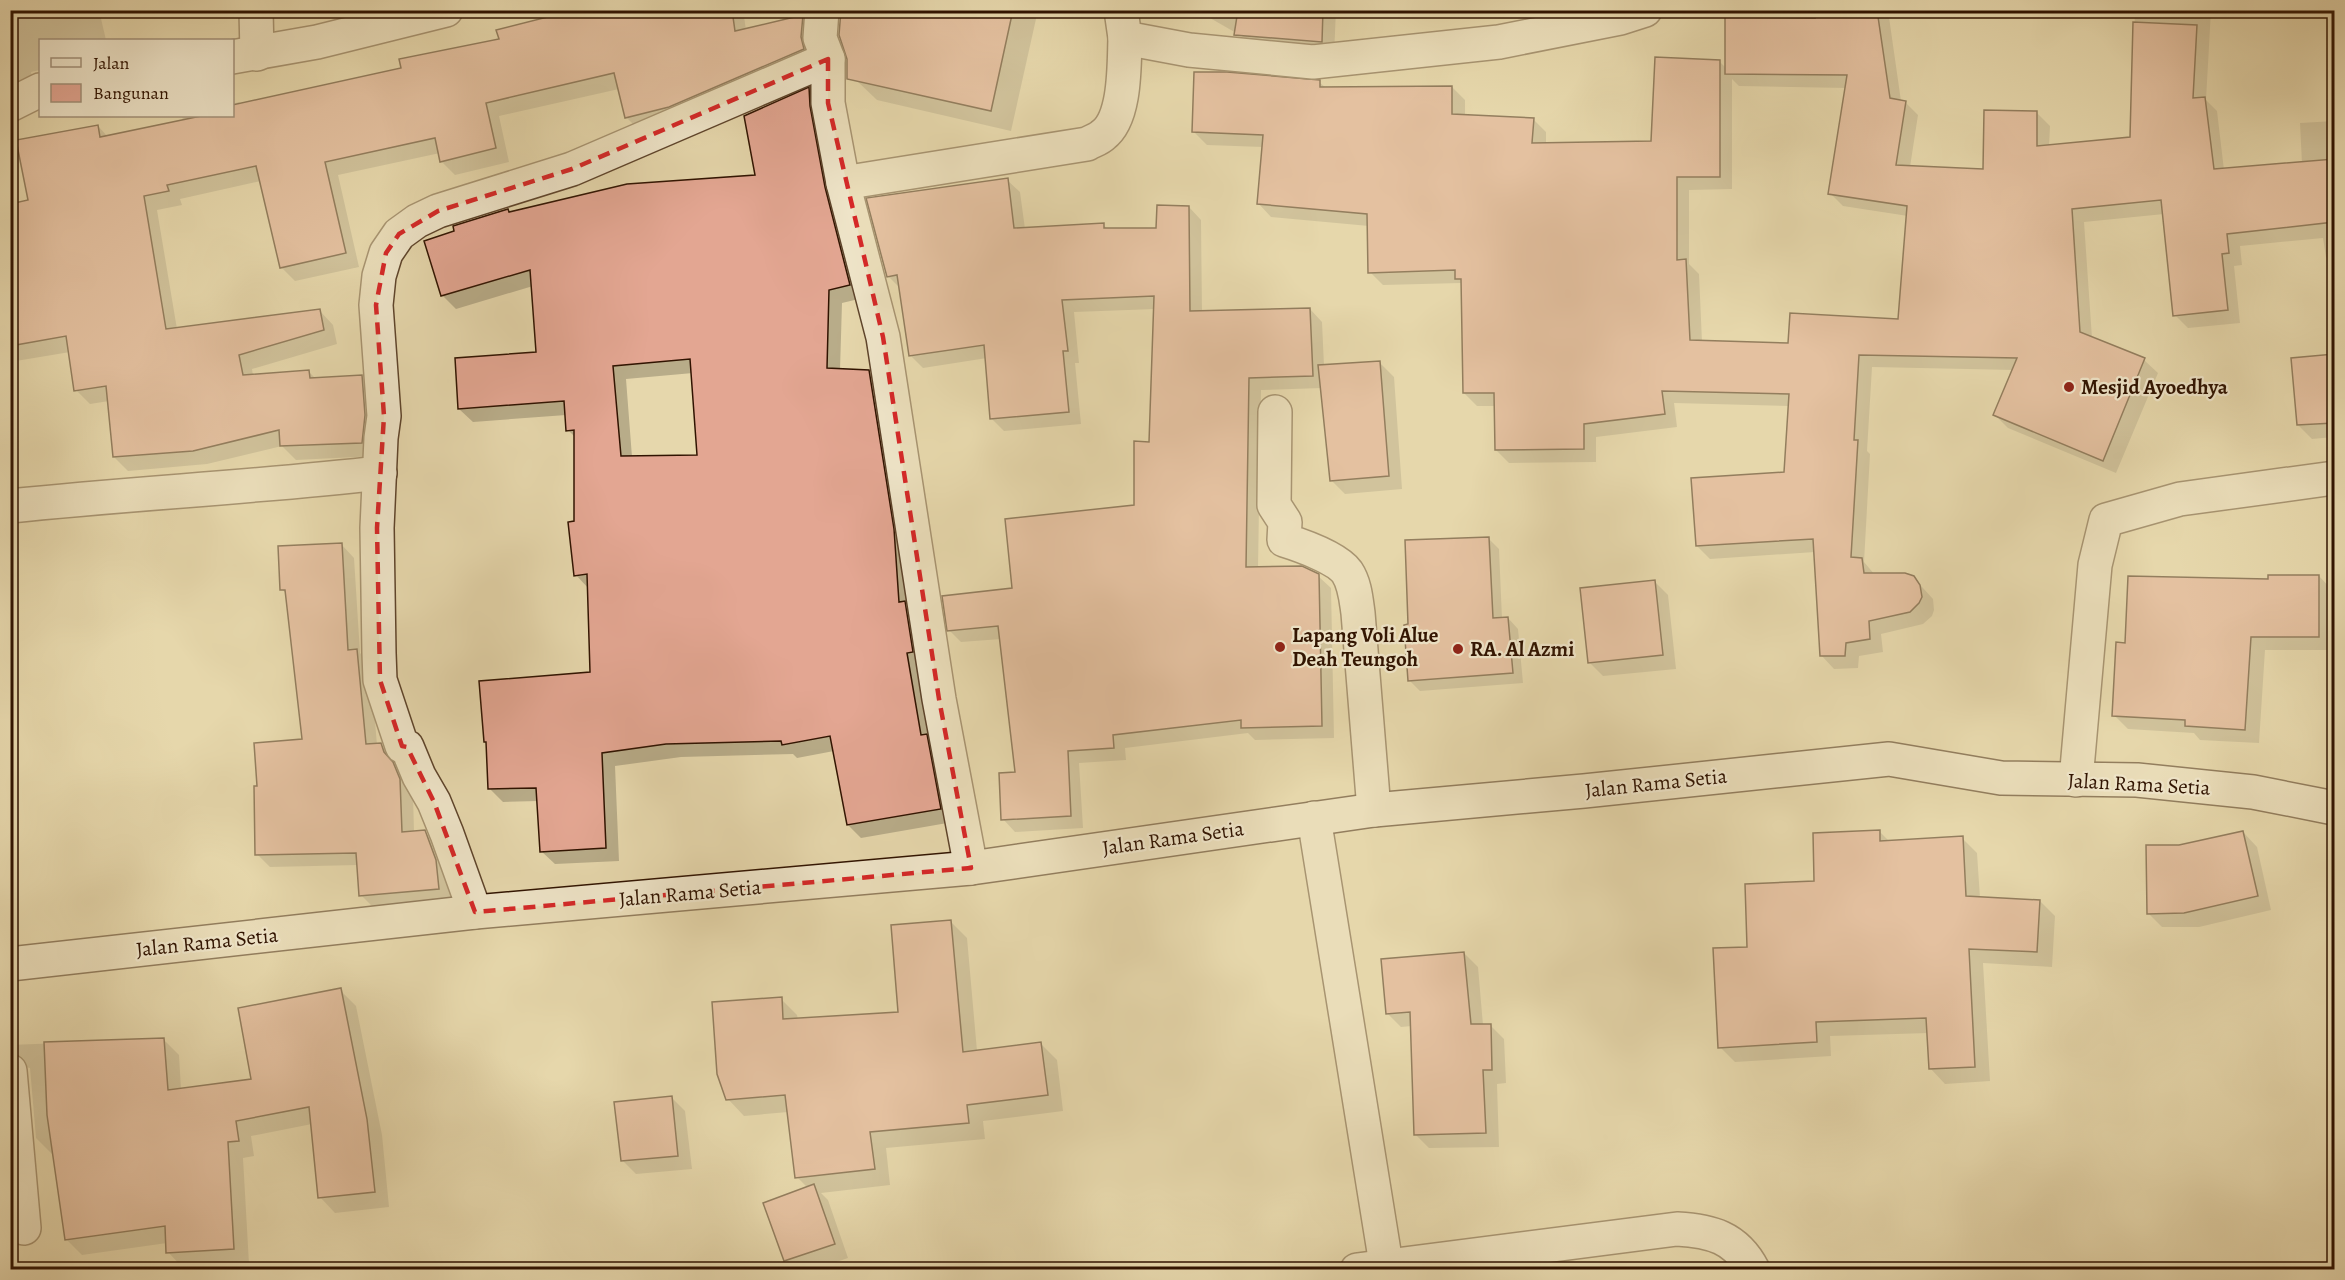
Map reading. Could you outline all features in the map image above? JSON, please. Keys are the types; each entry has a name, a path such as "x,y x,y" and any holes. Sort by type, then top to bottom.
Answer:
{"street":[{"path":"256,10 245,55 317,42 446,10"},
{"path":"822,10 820,38 828,59 828,103 843,183 883,337 939,699 972,868"},
{"path":"843,183 1087,144 1104,135 1117,115 1124,78 1123,24 1190,50 1313,62 1499,42 1629,13"},
{"path":"475,912 438,813 419,777 407,747 402,746 395,729 380,680 377,528 384,416 377,295 379,276 386,253 399,234 417,221 438,211 573,169 828,59"},
{"path":"10,105 39,90"},
{"path":"1275,412 1274,505 1285,522 1284,540 1318,553 1346,570 1354,588 1359,613 1374,810"},
{"path":"10,506 287,484 380,473"},
{"path":"2076,780 2095,565 2106,520 2180,499 2334,478"},
{"name":"Jalan Rama Setia","path":"10,964 475,912 972,868 1374,810 1889,759 2001,778 2137,780 2253,792 2334,808"},
{"path":"1314,818 1371,1267 1499,1260 1677,1229 1701,1231 1721,1237 1742,1250 1753,1269"},
{"path":"10,1071 24,1228"}],"highlighted area":[{"path":"828,59 828,103 883,337 939,699 971,868 475,912 434,802 407,747 402,746 380,680 379,653 377,528 384,416 376,305 386,253 399,234 438,211 572,169"}],"building":[{"path":"575,10 732,10 735,31 803,15 801,37 804,49 669,107 625,118 614,73 486,103 496,148 440,162 435,138 325,162 346,253 280,268 256,166 167,185 169,191 144,196 166,329 320,309 324,330 239,355 243,375 309,370 310,378 362,375 365,415 362,443 280,446 279,430 193,451 113,457 106,386 74,391 66,336 10,346 10,204 28,200 16,140 98,125 100,137 196,117 234,117 234,105 401,68 399,59 499,39 496,30"},
{"path":"841,10 1013,10 991,111 847,79 847,59 839,35"},
{"path":"1238,10 1323,10 1322,42 1234,35"},
{"path":"1813,10 1877,10 1890,98 1906,101 1896,165 1983,169 1984,110 2037,111 2037,146 2130,137 2133,22 2197,25 2193,98 2205,97 2214,169 2334,159 2334,222 2227,234 2229,253 2222,254 2228,310 2173,316 2161,200 2072,209 2080,332 2145,358 2103,461 1993,415 2017,358 1859,355 1854,440 1858,440 1851,557 1862,558 1864,573 1905,573 1914,576 1920,585 1922,597 1910,612 1869,621 1870,639 1846,643 1845,656 1820,656 1813,539 1696,546 1691,478 1784,472 1789,394 1662,391 1665,414 1584,424 1584,449 1495,450 1494,393 1463,393 1461,279 1455,279 1455,270 1368,273 1367,214 1257,204 1263,135 1192,132 1194,72 1227,72 1320,80 1320,87 1452,86 1452,114 1534,118 1532,143 1651,141 1655,57 1720,60 1720,177 1677,177 1677,260 1686,259 1690,340 1788,343 1790,313 1898,319 1907,206 1828,194 1847,75 1725,74 1725,17 1815,18"},
{"path":"809,87 810,106 825,187 850,285 829,290 827,368 869,370 894,529 899,602 905,601 913,652 907,653 921,735 927,734 941,809 847,825 830,736 782,745 781,741 666,744 602,753 606,848 540,852 536,788 488,789 486,742 484,742 479,681 590,672 587,574 574,576 568,522 574,521 574,430 566,431 564,401 458,409 455,358 536,352 530,270 441,296 424,241 454,231 453,226 508,209 509,212 627,184 755,175 744,116","holes":["690,359 697,455 621,456 613,366"]},
{"path":"1008,178 1014,228 1104,223 1104,228 1156,228 1157,205 1189,206 1190,311 1310,308 1313,376 1249,378 1246,567 1302,566 1319,574 1322,726 1241,728 1241,720 1113,735 1114,748 1068,751 1071,816 1001,820 999,773 1015,772 998,626 947,631 942,596 1012,588 1005,519 1134,505 1134,441 1149,442 1154,296 1062,300 1068,351 1063,351 1069,412 990,419 984,345 909,356 897,275 887,277 866,198"},
{"path":"2334,354 2334,423 2297,425 2291,358"},
{"path":"1380,361 1389,476 1330,481 1318,365"},
{"path":"1489,537 1493,618 1508,617 1513,673 1408,681 1404,625 1408,624 1405,540"},
{"path":"342,543 348,650 357,649 366,744 381,743 384,752 393,762 400,779 402,832 425,830 436,860 439,889 359,896 356,853 255,855 254,786 257,786 254,743 302,739 285,590 280,590 278,546"},
{"path":"2268,575 2319,575 2319,637 2251,637 2245,730 2185,726 2185,720 2112,716 2116,642 2125,643 2128,576 2268,579"},
{"path":"1655,580 1663,655 1588,663 1580,588"},
{"path":"1880,830 1880,841 1963,836 1966,896 2040,900 2037,952 1969,949 1975,1067 1929,1069 1926,1018 1816,1022 1817,1042 1718,1048 1713,948 1747,947 1745,884 1814,881 1813,833"},
{"path":"2243,831 2258,896 2184,913 2147,914 2146,845 2179,845"},
{"path":"951,920 963,1052 1041,1042 1048,1095 967,1105 969,1123 870,1132 875,1169 795,1178 785,1095 726,1100 717,1074 712,1002 782,997 783,1019 898,1012 891,925"},
{"path":"1464,952 1471,1024 1491,1024 1492,1070 1483,1070 1486,1133 1414,1135 1410,1012 1386,1014 1381,959"},
{"path":"341,988 367,1119 375,1192 318,1198 309,1107 236,1121 239,1141 228,1142 234,1249 166,1253 165,1226 65,1240 47,1115 44,1042 164,1038 168,1090 251,1079 238,1008"},
{"path":"672,1096 678,1156 621,1161 614,1102"},
{"path":"814,1184 835,1244 784,1261 763,1203"}],"place":[{"name":"Mesjid Ayoedhya","path":"2069,387"},
{"name":"Lapang Voli Alue Deah Teungoh","path":"1280,647"},
{"name":"RA. Al Azmi","path":"1458,649"}]}
